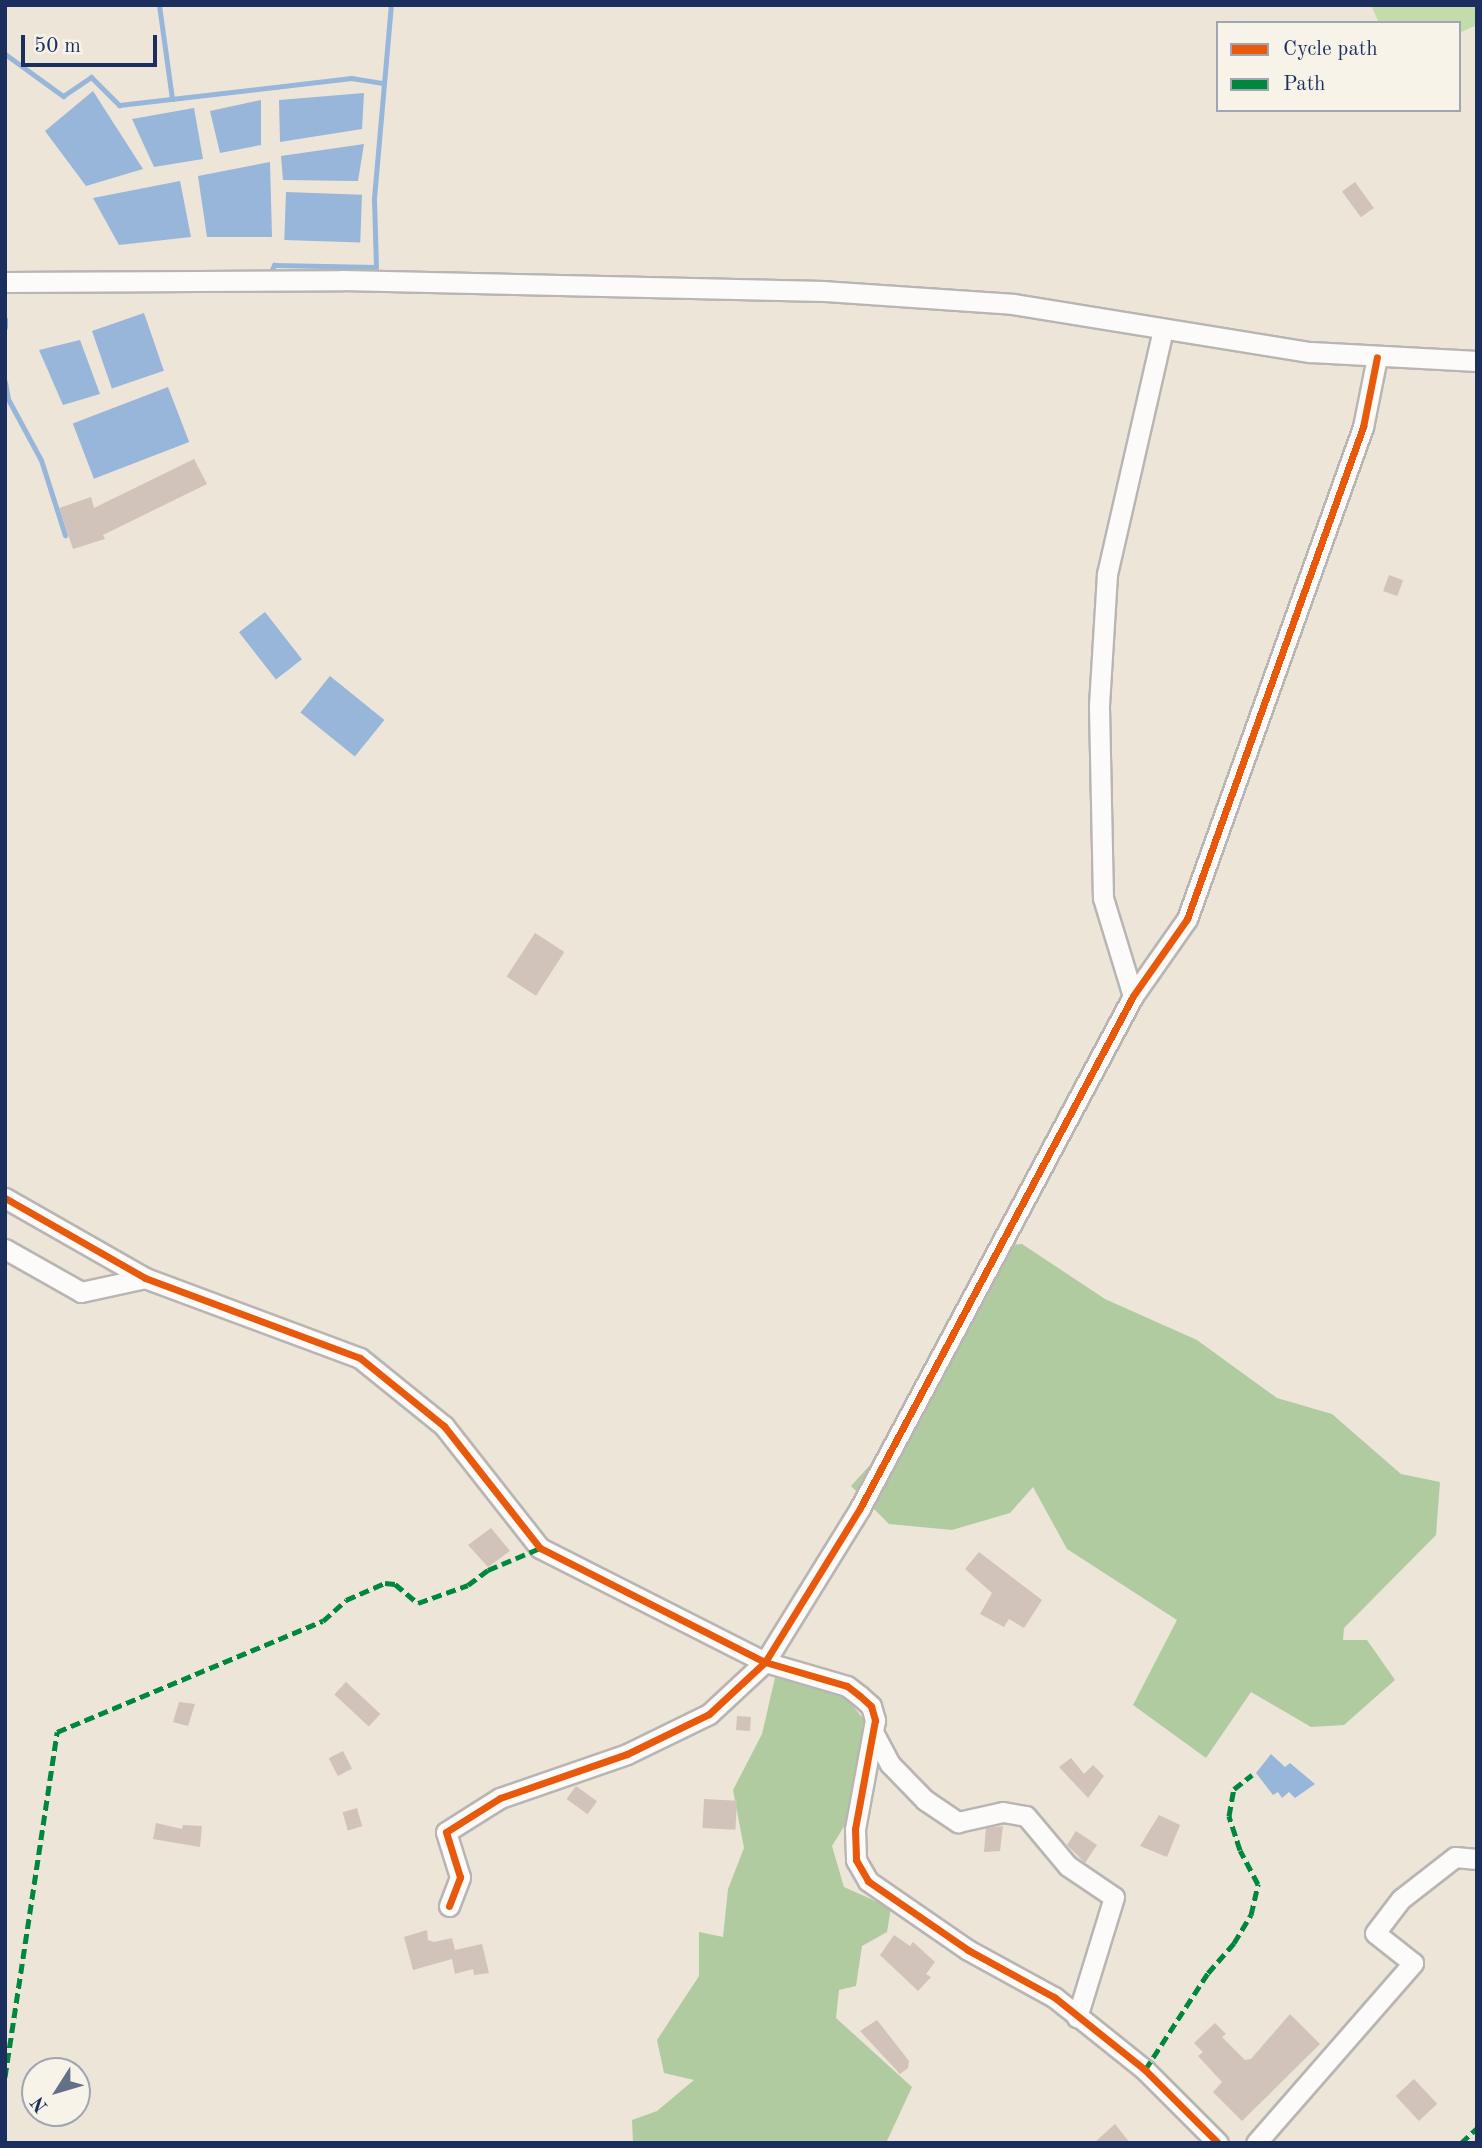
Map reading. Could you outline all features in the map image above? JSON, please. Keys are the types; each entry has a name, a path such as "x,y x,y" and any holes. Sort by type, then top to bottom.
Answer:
{"street":[{"path":"5,282 342,280 824,291 1013,304 1311,352 1477,361"},
{"path":"1133,996 1103,898 1099,705 1107,574 1163,329"},
{"path":"449,1906 460,1878 446,1832 458,1822 528,1787 627,1754 709,1714 765,1662 860,1508 1133,996 1187,919 1363,427 1377,357"},
{"path":"5,1198 145,1278 360,1358 444,1426 540,1548 765,1662 847,1686 871,1706 874,1734 855,1829 856,1860 868,1881 968,1950 1054,1997 1145,2070 1218,2143"},
{"path":"5,1249 81,1292 145,1278"},
{"path":"874,1734 890,1764 947,1815 958,1822 1003,1812 1026,1816 1068,1866 1114,1897 1077,2017"},
{"path":"1256,2143 1413,1963 1374,1933 1394,1908 1455,1857 1477,1859"}],"green space":[{"path":"1371,5 1477,5 1477,25 1461,32 1461,21 1378,21"},
{"path":"1022,1244 1105,1299 1197,1340 1277,1398 1332,1414 1401,1474 1440,1482 1436,1535 1344,1628 1343,1640 1367,1640 1395,1680 1344,1725 1311,1727 1251,1692 1206,1758 1133,1705 1177,1620 1067,1549 1033,1487 1010,1513 952,1530 889,1524 851,1486 928,1401 999,1246"},
{"path":"777,1669 843,1694 870,1727 856,1807 832,1846 844,1887 891,1908 887,1932 862,1946 856,1986 839,1990 836,2018 912,2087 886,2143 633,2143 632,2120 657,2111 694,2080 664,2073 657,2040 699,1976 699,1932 723,1937 728,1889 744,1848 733,1790 762,1734"}],"water":[{"path":"93,91 143,169 86,186 45,131"},
{"path":"364,93 362,129 280,142 279,100"},
{"path":"261,100 261,145 220,153 210,111"},
{"path":"194,108 203,159 154,167 132,119"},
{"path":"364,144 358,181 283,180 281,156"},
{"path":"270,162 272,237 207,237 198,176"},
{"path":"180,181 191,237 119,245 93,198"},
{"path":"286,192 362,195 360,243 284,240"},
{"path":"144,313 164,371 112,389 92,331"},
{"path":"80,340 100,394 63,405 39,350"},
{"path":"168,387 189,442 94,479 73,424"},
{"path":"265,612 302,659 276,680 239,632"},
{"path":"330,676 384,720 355,757 300,713"},
{"path":"1271,1754 1285,1767 1290,1763 1315,1784 1295,1798 1289,1792 1282,1798 1278,1792 1273,1795 1256,1773"}],"building":[{"path":"1355,182 1374,208 1361,217 1342,191"},
{"path":"194,459 207,484 103,535 105,539 73,549 59,508 91,497 94,508"},
{"path":"1389,575 1403,580 1397,596 1383,591"},
{"path":"535,933 564,952 536,996 507,977"},
{"path":"491,1528 510,1551 488,1567 468,1545"},
{"path":"979,1552 1042,1600 1024,1628 1009,1619 1004,1627 980,1614 992,1593 965,1569"},
{"path":"346,1682 380,1714 369,1726 334,1694"},
{"path":"179,1702 195,1704 188,1726 173,1722"},
{"path":"737,1716 751,1717 750,1731 736,1730"},
{"path":"343,1751 352,1769 338,1776 329,1758"},
{"path":"1071,1758 1084,1774 1093,1765 1104,1776 1088,1798 1059,1767"},
{"path":"576,1786 597,1801 588,1814 567,1799"},
{"path":"704,1799 737,1801 735,1830 702,1828"},
{"path":"357,1808 362,1826 348,1830 343,1812"},
{"path":"1159,1815 1180,1825 1167,1857 1140,1846"},
{"path":"156,1823 182,1829 183,1825 202,1826 200,1847 153,1839"},
{"path":"1003,1826 1000,1851 984,1852 986,1828"},
{"path":"1076,1831 1097,1845 1085,1863 1067,1845"},
{"path":"427,1930 428,1940 434,1942 452,1938 455,1950 482,1944 489,1973 474,1975 473,1969 455,1974 452,1959 413,1970 404,1937"},
{"path":"894,1935 910,1946 913,1942 935,1962 926,1974 931,1977 918,1991 880,1955"},
{"path":"1290,2014 1320,2044 1242,2121 1213,2092 1222,2082 1198,2056 1203,2052 1194,2043 1215,2023 1226,2034 1222,2037 1245,2060 1251,2059"},
{"path":"877,2020 909,2061 908,2068 900,2074 860,2031"},
{"path":"1414,2079 1437,2104 1419,2121 1396,2096"},
{"path":"1115,2124 1130,2143 1094,2143"}],"waterway":[{"path":"159,5 172,99"},
{"path":"271,272 274,265 376,267 374,198 391,5"},
{"path":"5,54 63,96 91,77 119,105 351,78 382,83"},
{"path":"5,319 5,327"},
{"path":"5,382 8,399 41,460 65,535"}],"marked path":[{"path":"5,2077 57,1732 323,1621 346,1600 385,1583 395,1584 418,1603 468,1585 488,1570 540,1548"},
{"path":"1145,2070 1208,1973 1234,1943 1251,1915 1258,1884 1240,1850 1229,1816 1234,1789 1252,1775"},
{"path":"1461,2143 1477,2128"}],"cycle path":[{"path":"449,1906 460,1877 446,1832 500,1798 627,1754 709,1714 765,1662 860,1508 1133,996 1187,919 1363,427 1377,357"},
{"path":"5,1198 145,1278 360,1358 444,1426 540,1548 765,1662 847,1686 860,1696 871,1706 875,1720 855,1829 856,1860 868,1881 968,1950 1054,1997 1145,2070 1218,2143"}]}
